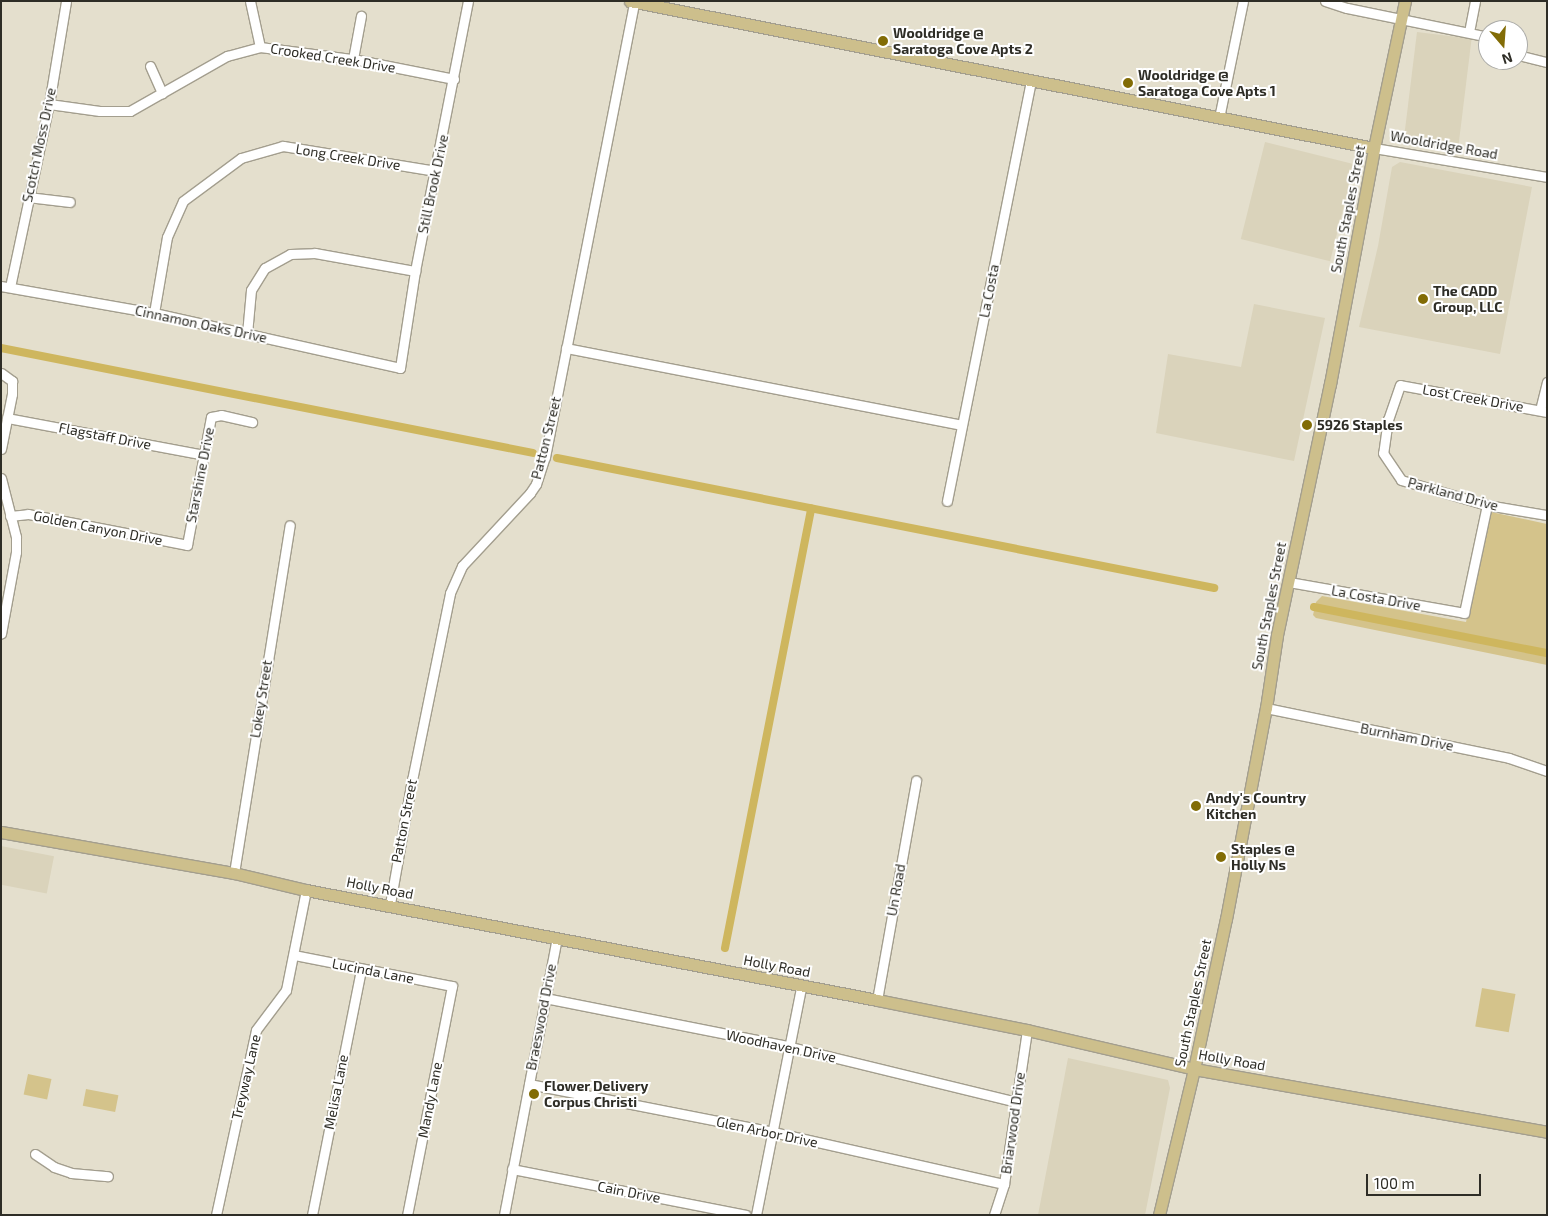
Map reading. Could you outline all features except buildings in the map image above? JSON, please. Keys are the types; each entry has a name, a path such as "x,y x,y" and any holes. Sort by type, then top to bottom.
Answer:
{"main road":[{"name":"South Staples Street","path":"1159,1215 1194,1069 1266,708 1274,650 1330,384 1374,148 1405,1"},
{"name":"Wooldridge Road","path":"632,2 1374,148"},
{"name":"Holly Road","path":"1,832 234,873 306,890 390,904 801,987 877,1000 1027,1030 1194,1069 1547,1132"}],"street":[{"name":"Scotch Moss Drive","path":"6,286 49,104 66,1"},
{"path":"250,1 260,47"},
{"name":"Still Brook Drive","path":"400,368 415,271 468,1"},
{"path":"1219,118 1243,1"},
{"path":"1325,1 1347,8 1478,34"},
{"path":"1469,32 1475,1"},
{"name":"Patton Street","path":"390,904 410,790 450,593 462,566 521,504 536,484 545,457 632,2"},
{"path":"353,58 360,16"},
{"name":"Crooked Creek Drive","path":"49,104 100,111 130,111 227,56 260,47 353,58 454,79"},
{"path":"1528,57 1547,62"},
{"path":"150,66 162,93"},
{"name":"La Costa","path":"947,501 1031,82"},
{"name":"Long Creek Drive","path":"154,313 167,237 183,200 241,158 282,146 436,171"},
{"name":"Wooldridge Road","path":"1374,148 1547,177"},
{"path":"28,197 70,202"},
{"path":"247,334 251,290 265,268 290,254 315,253 415,271"},
{"name":"Cinnamon Oaks Drive","path":"6,286 154,313 400,368"},
{"path":"566,348 962,425"},
{"path":"1,373 12,381 12,394 1,449"},
{"path":"1543,411 1547,382"},
{"name":"Lost Creek Drive","path":"1400,385 1543,411"},
{"name":"Parkland Drive","path":"1400,385 1385,434 1383,453 1401,480 1487,505 1547,515"},
{"name":"Starshine Drive","path":"187,545 211,417 221,415 252,422"},
{"name":"Flagstaff Drive","path":"7,418 204,455"},
{"path":"1,478 16,536 16,552 1,634"},
{"name":"La Costa Drive","path":"1288,582 1464,613 1487,505"},
{"name":"Golden Canyon Drive","path":"10,516 28,514 187,545"},
{"name":"Lokey Street","path":"234,873 290,525"},
{"name":"Burnham Drive","path":"1266,708 1508,758 1547,771"},
{"name":"Un Road","path":"877,1000 916,780"},
{"name":"Treyway Lane","path":"216,1215 256,1030 286,990 306,890"},
{"name":"Braeswood Drive","path":"504,1215 556,938"},
{"name":"Lucinda Lane","path":"294,955 452,986"},
{"name":"Melisa Lane","path":"312,1215 361,969"},
{"name":"Mandy Lane","path":"408,1215 452,986"},
{"path":"756,1215 801,987"},
{"name":"Woodhaven Drive","path":"545,998 788,1046 1016,1102"},
{"name":"Briarwood Drive","path":"994,1215 1004,1184 1027,1030"},
{"name":"Glen Arbor Drive","path":"529,1084 773,1132 1004,1184"},
{"path":"35,1154 54,1167 71,1173 108,1176"},
{"name":"Cain Drive","path":"512,1169 746,1215"}],"shaded area":[{"path":"1417,32 1472,39 1458,146 1404,139"},
{"path":"1265,142 1354,164 1330,261 1241,239"},
{"path":"1400,162 1532,187 1500,354 1359,327 1378,246 1392,167"},
{"path":"1254,304 1325,318 1294,461 1156,433 1168,354 1241,367"},
{"path":"1491,512 1547,524 1547,665 1316,618 1313,615 1316,602 1322,596 1466,622"},
{"path":"1,846 54,856 47,894 1,885"},
{"path":"1482,988 1515,994 1509,1032 1475,1026"},
{"path":"1068,1058 1168,1080 1170,1088 1145,1215 1038,1215"},
{"path":"28,1074 51,1079 47,1100 24,1095"},
{"path":"86,1089 118,1095 115,1112 83,1106"}],"waterway":[{"path":"1,348 533,453"},
{"path":"557,458 1214,588"},
{"path":"725,948 811,508"},
{"path":"1314,607 1547,653"}],"place":[{"name":"Wooldridge @ Saratoga Cove Apts 2","path":"883,41"},
{"name":"Wooldridge @ Saratoga Cove Apts 1","path":"1128,83"},
{"name":"The CADD Group, LLC","path":"1423,299"},
{"name":"5926 Staples","path":"1307,425"},
{"name":"Andy's Country Kitchen","path":"1196,806"},
{"name":"Staples @ Holly Ns","path":"1221,857"},
{"name":"Flower Delivery Corpus Christi","path":"534,1094"}]}
